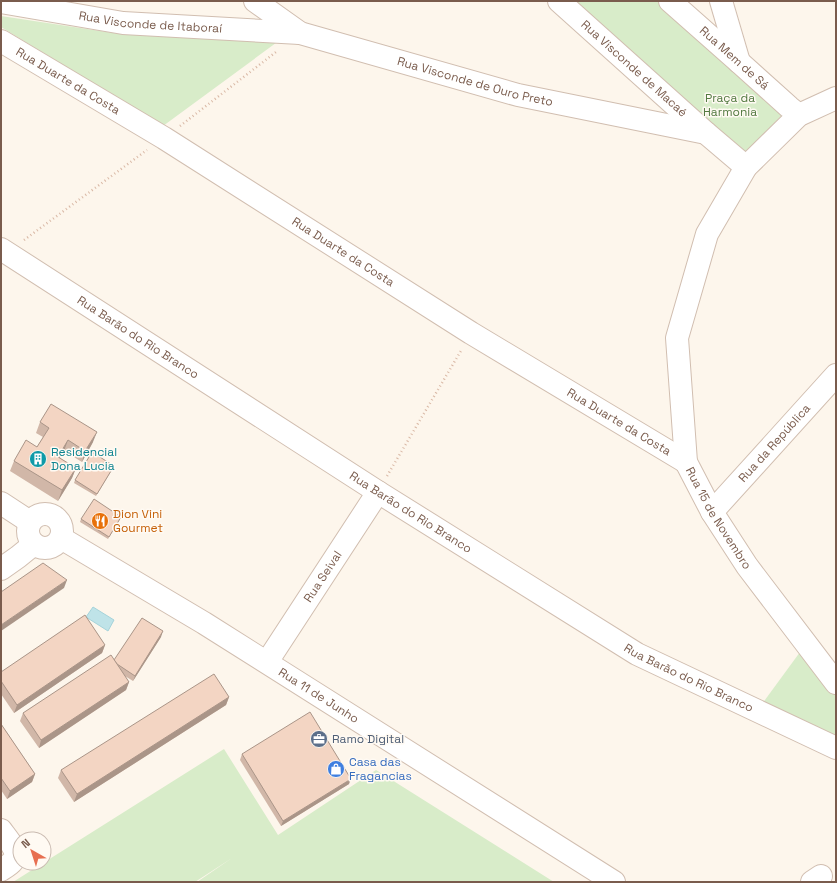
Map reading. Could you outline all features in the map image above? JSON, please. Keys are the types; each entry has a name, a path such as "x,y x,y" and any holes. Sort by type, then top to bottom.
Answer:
{"street":[{"name":"Rua Visconde de Ouro Preto","path":"256,1 300,33 518,95 706,133"},
{"name":"Rua Visconde de Macaé","path":"559,1 746,167"},
{"name":"Rua Mem de Sá","path":"670,1 799,115"},
{"path":"721,1 739,62"},
{"name":"Rua Visconde de Itaboraí","path":"1,2 123,23 300,33"},
{"name":"Rua Duarte da Costa","path":"1,41 164,138 471,333 686,462"},
{"name":"Rua 15 de Novembro","path":"836,98 799,115 746,167 707,234 677,338 686,462 712,512 747,566 836,683"},
{"name":"Rua Barão do Rio Branco","path":"1,249 378,492 637,654 836,748"},
{"name":"Rua da República","path":"712,512 836,375"},
{"name":"Rua Seival","path":"267,662 378,492"},
{"path":"1,503 30,522"},
{"path":"47,513 53,515 61,523 61,538 57,544 52,547 46,549 40,548 30,541 27,530 30,522 36,516 47,513"},
{"name":"Rua 11 de Junho","path":"61,538 267,662 614,882"},
{"path":"1,569 18,558 34,544"},
{"path":"1,830 16,854 11,863 1,870"}],"path":[{"path":"378,492 471,333"}],"green space":[{"name":"Praça da Harmonia","path":"566,1 662,1 786,111 741,158"},
{"path":"1,16 120,34 280,40 163,126 1,27"},
{"path":"803,648 836,691 836,739 762,704"},
{"path":"224,749 278,835 376,770 554,882 197,882 232,858 195,882 13,882 30,871 52,871 52,857"}],"water":[{"path":"93,607 114,620 108,631 86,617"}],"building":[{"name":"Residencial Dona Lucia","path":"51,404 97,432 85,451 68,440 58,457 76,468 62,490 14,461 26,440 37,447 49,428 40,422"},
{"path":"92,452 114,466 97,494 75,480"},
{"name":"Dion Vini Gourmet","path":"94,499 121,517 109,537 81,519"},
{"path":"43,563 67,580 1,625 1,592"},
{"path":"85,615 105,645 17,705 1,681 1,672"},
{"path":"142,618 163,631 135,676 117,664 114,660"},
{"path":"111,655 129,682 41,740 23,713"},
{"path":"214,674 229,697 77,794 61,770"},
{"path":"310,712 351,779 283,821 242,754"},
{"path":"1,724 35,774 10,791 1,778"}],"place":[{"name":"Residencial Dona Lucia","path":"38,459"},
{"name":"Dion Vini Gourmet","path":"100,521"},
{"name":"Ramo Digital","path":"319,739"},
{"name":"Casa das Fragancias","path":"336,769"}]}
